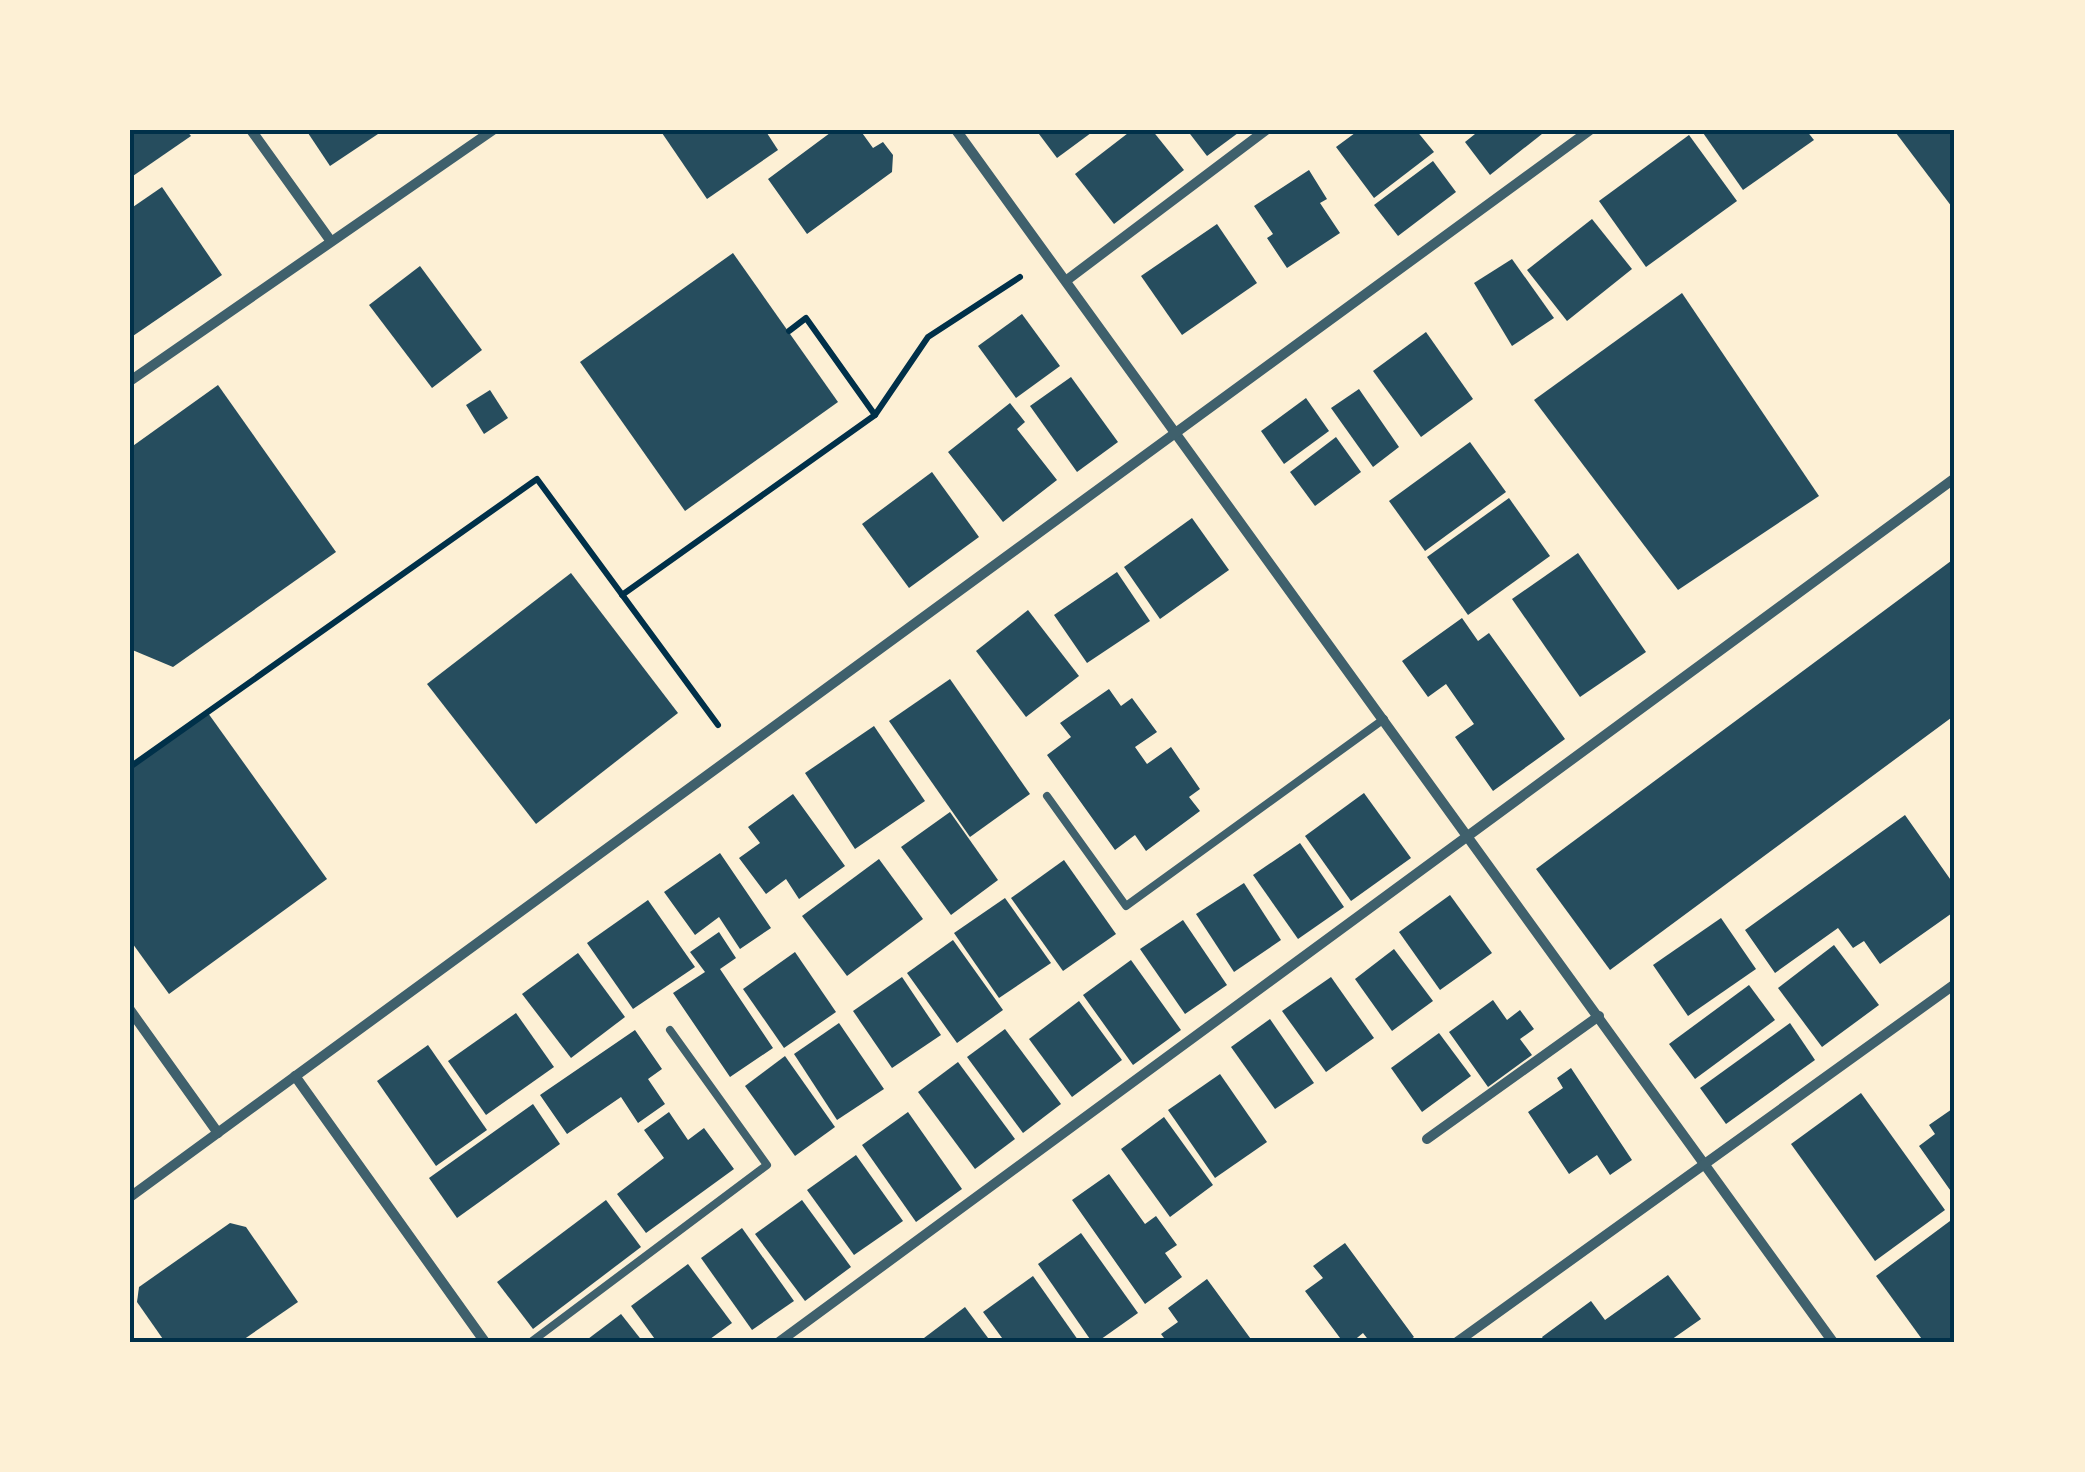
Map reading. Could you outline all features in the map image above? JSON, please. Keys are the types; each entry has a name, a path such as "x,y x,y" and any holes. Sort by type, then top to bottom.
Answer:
{"street":[{"path":"251,130 330,240"},
{"path":"130,381 494,130"},
{"path":"956,130 1833,1342"},
{"path":"1067,280 1266,130"},
{"path":"130,1197 1590,130"},
{"path":"778,1342 1955,478"},
{"path":"1457,1342 1955,984"},
{"path":"130,1010 218,1133"},
{"path":"1427,1139 1599,1016"},
{"path":"295,1076 485,1342"}],"lane":[{"path":"1047,796 1126,906 1384,719"},
{"path":"531,1342 767,1165 670,1030"}],"path":[{"path":"622,595 875,415 928,337 1034,268"},
{"path":"789,332 806,318 875,415"},
{"path":"130,767 537,479 723,731"}],"building":[{"path":"130,130 186,130 191,136 130,178"},
{"path":"306,130 384,130 330,166"},
{"path":"660,130 765,130 778,150 707,199"},
{"path":"834,130 860,130 873,148 883,142 893,155 892,172 807,234 768,179"},
{"path":"1036,130 1095,130 1057,158"},
{"path":"1132,130 1152,130 1184,170 1114,224 1075,174"},
{"path":"1187,130 1242,130 1207,156"},
{"path":"1359,130 1416,130 1434,152 1374,198 1336,147"},
{"path":"1480,130 1547,130 1490,175 1465,142"},
{"path":"1701,130 1806,130 1814,140 1743,190"},
{"path":"1955,130 1955,211 1896,133"},
{"path":"1689,135 1737,201 1646,267 1599,201"},
{"path":"1433,161 1456,192 1398,236 1374,205"},
{"path":"1309,170 1327,199 1320,203 1340,233 1287,268 1267,238 1273,234 1254,206"},
{"path":"162,187 222,275 130,338 130,209"},
{"path":"1592,219 1632,269 1567,321 1527,270"},
{"path":"1217,224 1257,283 1182,335 1141,276"},
{"path":"733,253 838,402 685,511 580,362"},
{"path":"1512,259 1554,318 1512,346 1474,283"},
{"path":"420,266 482,350 432,388 369,305"},
{"path":"1682,293 1819,496 1678,590 1534,400"},
{"path":"1022,314 1060,366 1016,398 978,346"},
{"path":"1426,332 1473,399 1421,437 1373,371"},
{"path":"1071,377 1118,442 1077,472 1030,406"},
{"path":"218,385 336,552 173,667 130,649 130,448"},
{"path":"1359,389 1399,447 1373,467 1331,408"},
{"path":"490,390 508,418 484,434 466,405"},
{"path":"1306,398 1329,431 1284,464 1261,431"},
{"path":"1010,403 1025,422 1017,429 1057,480 1003,522 948,452"},
{"path":"1336,437 1361,472 1315,506 1290,472"},
{"path":"1470,442 1506,492 1425,551 1389,501"},
{"path":"932,472 979,537 909,588 862,524"},
{"path":"1509,498 1550,556 1468,615 1427,557"},
{"path":"1192,518 1229,570 1160,619 1124,567"},
{"path":"1578,553 1646,652 1580,697 1512,599"},
{"path":"1955,558 1955,715 1610,970 1536,869"},
{"path":"1117,572 1150,621 1087,663 1054,615"},
{"path":"571,573 678,713 536,824 427,684"},
{"path":"1028,610 1079,676 1026,717 976,651"},
{"path":"1462,618 1478,641 1489,633 1565,739 1493,791 1455,737 1474,724 1446,684 1428,697 1402,661"},
{"path":"950,679 1030,794 970,837 889,721"},
{"path":"1109,689 1121,706 1132,698 1157,732 1135,747 1147,764 1171,747 1200,789 1189,797 1200,811 1146,851 1135,835 1115,850 1047,755 1071,737 1060,723"},
{"path":"208,713 327,879 169,994 130,940 130,769"},
{"path":"874,726 925,801 855,849 805,773"},
{"path":"1364,793 1411,858 1351,901 1305,836"},
{"path":"793,794 845,866 799,899 786,879 766,894 739,858 760,843 748,827"},
{"path":"950,812 998,880 951,915 901,847"},
{"path":"1905,815 1955,886 1955,911 1880,964 1864,941 1853,948 1838,928 1775,973 1745,930"},
{"path":"1300,843 1344,907 1298,939 1253,875"},
{"path":"720,853 771,928 740,949 719,917 695,935 664,892"},
{"path":"879,859 923,919 847,976 802,916"},
{"path":"1064,860 1116,934 1063,971 1011,898"},
{"path":"1244,883 1281,940 1234,972 1196,914"},
{"path":"1450,895 1492,953 1440,990 1399,932"},
{"path":"1005,898 1051,963 999,998 954,933"},
{"path":"648,900 695,967 633,1009 587,943"},
{"path":"1721,918 1756,969 1688,1016 1653,965"},
{"path":"1183,920 1227,985 1185,1014 1140,949"},
{"path":"719,932 736,958 720,969 773,1048 730,1077 673,993 705,972 690,952"},
{"path":"953,940 1003,1010 957,1043 907,973"},
{"path":"1834,945 1879,1005 1822,1047 1778,988"},
{"path":"1394,949 1433,1001 1392,1031 1355,979"},
{"path":"795,952 836,1012 784,1048 743,989"},
{"path":"578,953 625,1017 571,1058 522,994"},
{"path":"1131,960 1181,1030 1133,1065 1083,995"},
{"path":"902,977 941,1035 892,1068 853,1011"},
{"path":"1331,977 1374,1038 1326,1072 1282,1011"},
{"path":"1749,985 1775,1020 1695,1079 1669,1044"},
{"path":"1493,1000 1507,1020 1520,1010 1534,1029 1520,1039 1532,1055 1488,1087 1449,1032"},
{"path":"1079,1001 1122,1060 1072,1097 1029,1039"},
{"path":"516,1013 554,1067 486,1115 448,1061"},
{"path":"1270,1019 1314,1083 1275,1109 1231,1047"},
{"path":"839,1023 884,1089 837,1120 794,1054"},
{"path":"1790,1023 1815,1060 1726,1124 1700,1088"},
{"path":"1005,1029 1061,1104 1023,1133 967,1057"},
{"path":"635,1030 662,1069 648,1079 665,1104 638,1123 621,1097 567,1134 540,1095"},
{"path":"1439,1033 1471,1076 1422,1112 1391,1068"},
{"path":"428,1045 487,1130 436,1166 377,1081"},
{"path":"785,1056 835,1127 795,1156 745,1086"},
{"path":"958,1062 1015,1139 975,1169 918,1092"},
{"path":"1571,1068 1632,1160 1610,1175 1597,1155 1569,1174 1528,1112 1563,1088 1557,1078"},
{"path":"1220,1074 1267,1142 1215,1178 1168,1110"},
{"path":"1861,1093 1945,1210 1875,1261 1791,1144"},
{"path":"533,1104 560,1144 457,1218 429,1178"},
{"path":"1955,1107 1955,1197 1919,1146 1935,1134 1929,1125"},
{"path":"669,1112 688,1140 704,1128 734,1169 646,1233 617,1194 664,1158 644,1130"},
{"path":"908,1112 962,1189 916,1222 862,1145"},
{"path":"1164,1117 1213,1185 1170,1217 1121,1149"},
{"path":"856,1155 903,1221 854,1255 807,1190"},
{"path":"1109,1174 1145,1224 1156,1216 1177,1245 1165,1253 1182,1277 1145,1304 1072,1200"},
{"path":"606,1200 641,1247 533,1329 497,1282"},
{"path":"802,1200 851,1267 805,1301 755,1234"},
{"path":"1950,1221 1955,1228 1955,1342 1924,1342 1876,1276"},
{"path":"230,1223 246,1227 298,1302 240,1342 165,1342 137,1302 139,1287"},
{"path":"742,1228 794,1301 752,1330 701,1258"},
{"path":"1081,1233 1138,1313 1097,1342 1092,1342 1038,1264"},
{"path":"1345,1243 1414,1337 1407,1342 1370,1342 1363,1333 1352,1342 1343,1342 1305,1291 1323,1278 1313,1266"},
{"path":"688,1264 732,1323 706,1342 657,1342 631,1306"},
{"path":"1668,1275 1701,1319 1668,1342 1545,1342 1542,1337 1591,1301 1605,1320"},
{"path":"1033,1276 1078,1340 1005,1342 983,1312"},
{"path":"1207,1279 1253,1342 1167,1342 1161,1334 1178,1322 1168,1308"},
{"path":"965,1307 991,1342 927,1342 924,1338"},
{"path":"621,1314 643,1342 584,1342"}]}
